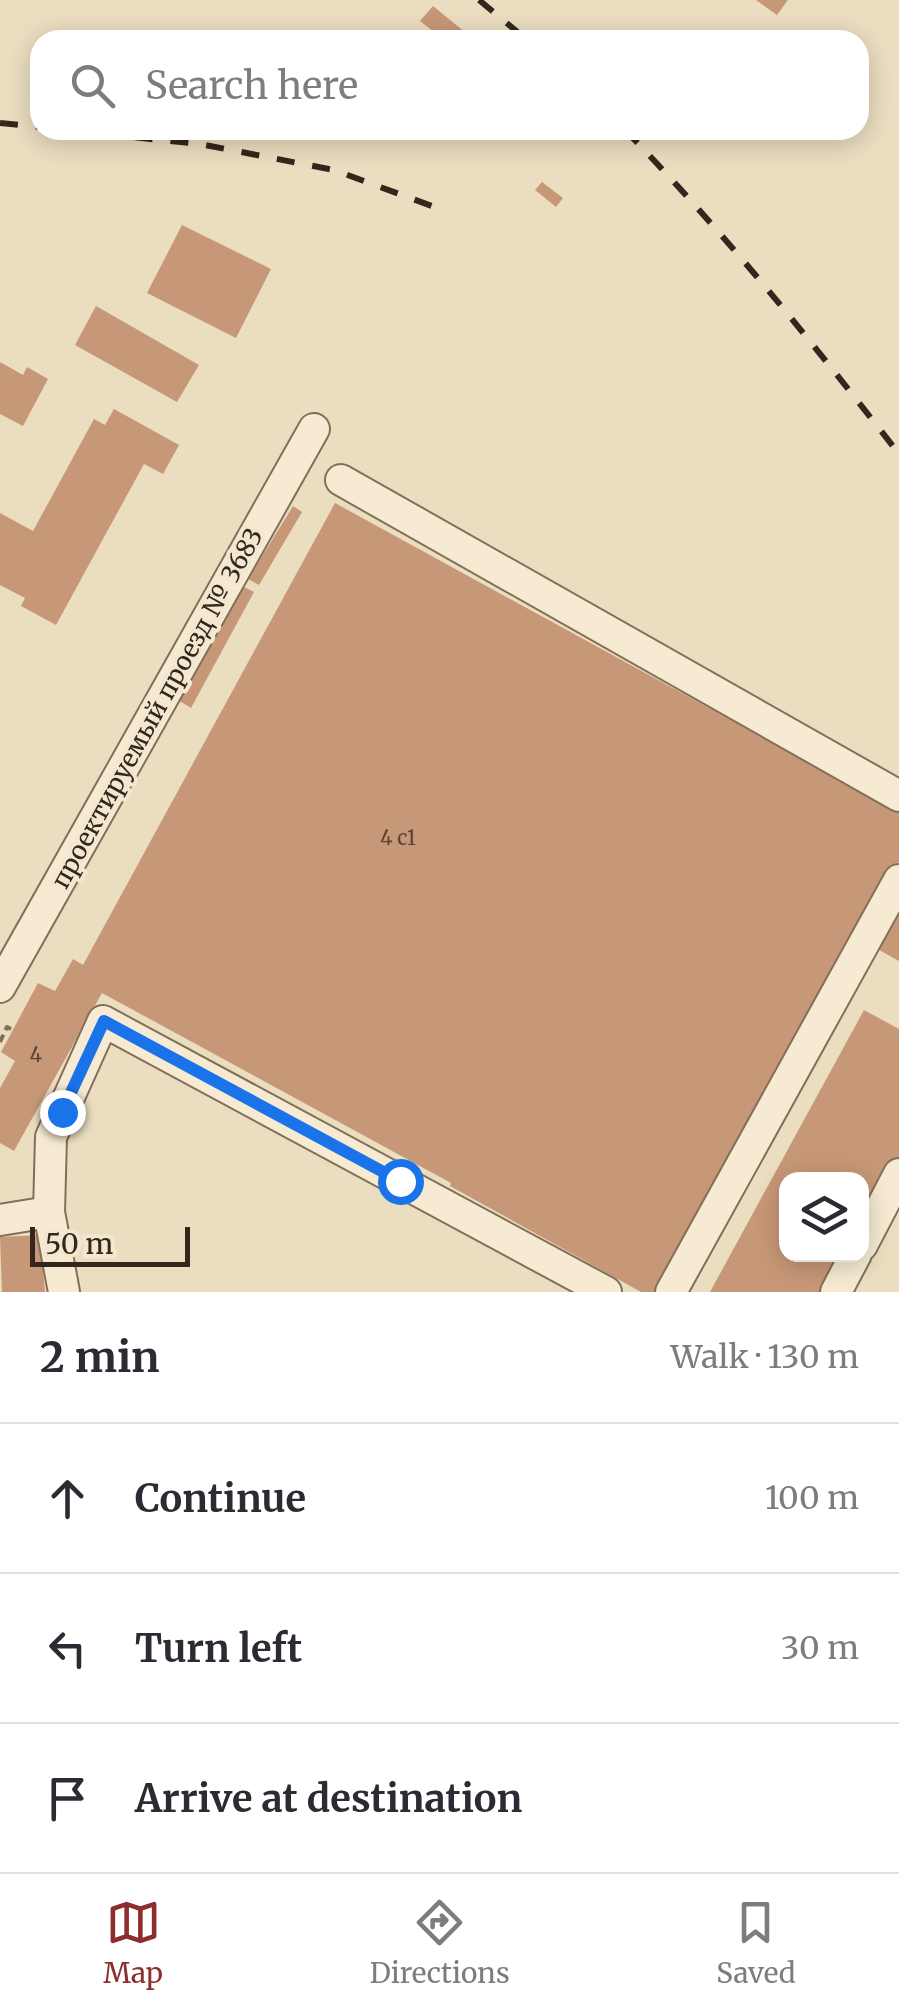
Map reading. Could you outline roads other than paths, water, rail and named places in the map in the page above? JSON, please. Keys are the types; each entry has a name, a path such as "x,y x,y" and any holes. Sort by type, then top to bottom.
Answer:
{"street":[{"name":"проектируемый проезд № 3683","path":"0,987 314,429"},
{"path":"341,480 899,796"},
{"path":"671,1292 899,880"},
{"path":"64,1292 50,1212 51,1137 104,1021 606,1292"},
{"path":"869,1232 899,1174"},
{"path":"0,1220 50,1212"},
{"path":"836,1292 852,1262"}],"railway":[{"path":"479,0 515,30"},
{"path":"0,123 30,126"},
{"path":"161,140 334,170 440,209"},
{"path":"634,140 766,288 899,454"}]}
